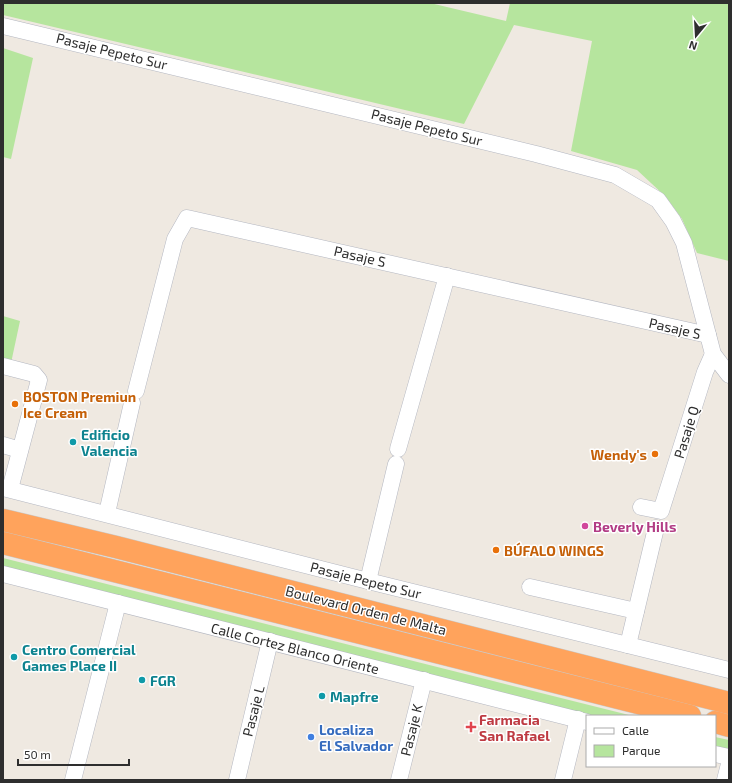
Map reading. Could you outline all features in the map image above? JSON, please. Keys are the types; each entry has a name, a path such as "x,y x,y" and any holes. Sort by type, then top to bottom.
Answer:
{"highway":[{"name":"Boulevard Orden de Malta","path":"3,520 124,549 729,703"},
{"name":"Boulevard Orden de Malta","path":"3,543 686,715"},
{"path":"716,722 729,726"}],"street":[{"name":"Pasaje Pepeto Sur","path":"3,26 536,154 615,175 658,200 673,222 684,243 713,354 729,375"},
{"name":"Pasaje S","path":"107,513 134,397 175,239 187,218 708,335"},
{"path":"368,581 397,456 447,276"},
{"name":"Pasaje Q","path":"641,507 667,512 705,372 713,354"},
{"path":"3,366 34,374 39,380 20,450 6,489"},
{"path":"3,445 20,450"},
{"name":"Pasaje Pepeto Sur","path":"6,489 107,513 368,581 729,670"},
{"path":"628,645 656,528"},
{"name":"Calle Cortez Blanco Oriente","path":"3,574 582,720"},
{"path":"530,587 636,611"},
{"path":"73,780 118,603"},
{"name":"Pasaje L","path":"236,780 270,641"},
{"name":"Pasaje K","path":"399,780 424,680"},
{"path":"563,780 582,720"},
{"path":"716,754 729,757"},
{"path":"725,780 729,764"}],"green space":[{"path":"3,3 430,3 506,21 510,3 729,3 729,261 697,253 682,219 666,197 637,170 571,151 592,41 514,25 464,124 3,15"},
{"path":"3,48 33,58 11,159 3,157"},
{"path":"3,316 20,321 11,363 3,362"},
{"path":"3,558 629,715 586,716 3,572"},
{"path":"716,737 729,740 729,754 716,750"}],"place":[{"name":"BOSTON Premiun Ice Cream","path":"15,404"},
{"name":"Edificio Valencia","path":"73,442"},
{"name":"Wendy's","path":"655,454"},
{"name":"Beverly Hills","path":"585,526"},
{"name":"BÚFALO WINGS","path":"496,550"},
{"name":"Centro Comercial Games Place II","path":"14,657"},
{"name":"FGR","path":"142,680"},
{"name":"Mapfre","path":"322,696"},
{"name":"Farmacia San Rafael","path":"471,727"},
{"name":"Localiza El Salvador","path":"311,737"}]}
